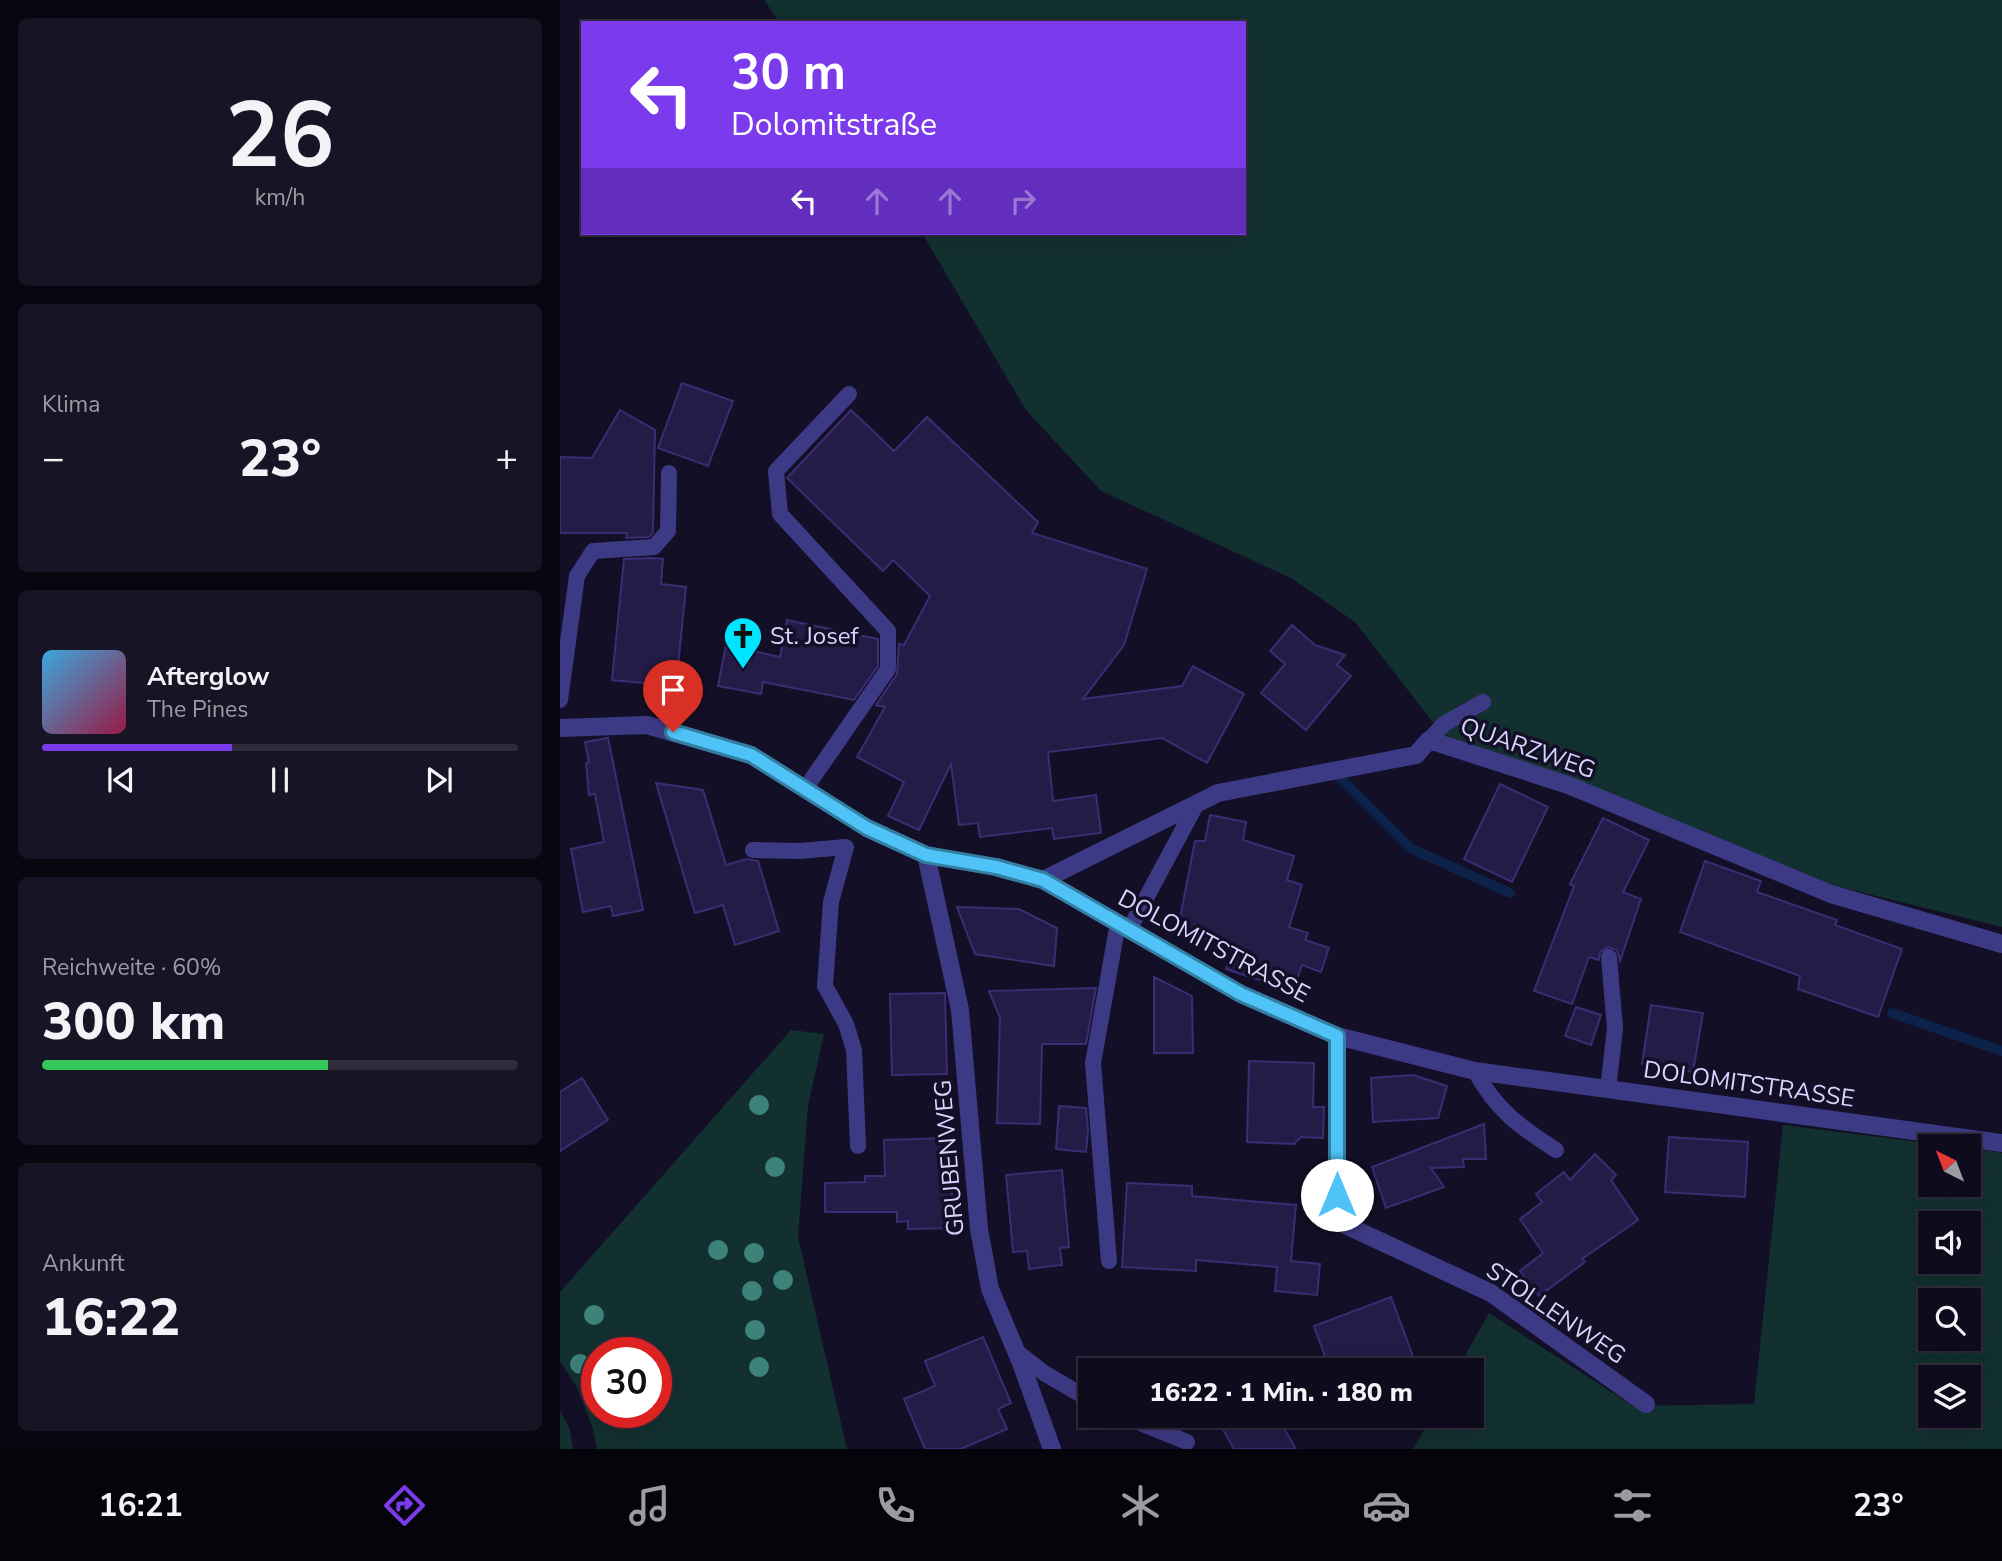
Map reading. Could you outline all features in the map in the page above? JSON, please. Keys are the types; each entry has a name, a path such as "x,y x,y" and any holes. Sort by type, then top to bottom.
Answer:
{"street":[{"name":"DOLOMITSTRASSE","path":"560,728 647,725 751,755 860,824 926,855 996,867 1043,880 1241,994 1337,1036 1475,1071 2002,1143"},
{"name":"QUARZWEG","path":"1043,880 1218,793 1416,755 1429,740 1568,785 1831,894 2002,944"},
{"name":"GRUBENWEG","path":"926,855 960,1010 981,1241 990,1289 1052,1449"},
{"name":"STOLLENWEG","path":"1337,1036 1338,1221 1491,1293 1646,1404"}],"lane":[{"path":"805,789 888,669 887,631 780,514 776,471 849,394"},
{"path":"560,700 576,576 593,551 654,547 668,531 669,473"},
{"path":"1429,740 1444,724 1483,702"},
{"path":"1109,1261 1093,1063 1123,926 1197,803"},
{"path":"858,1146 854,1051 846,1024 825,986 831,902 846,847 860,824"},
{"path":"753,850 799,851 846,847"},
{"path":"1608,1090 1615,1028 1609,957"},
{"path":"1475,1071 1486,1092 1518,1125 1556,1150"},
{"path":"1016,1351 1044,1373 1078,1393"},
{"path":"1153,1428 1188,1442"}],"green space":[{"path":"764,0 2002,0 2002,927 1848,889 1670,837 1442,734 1355,622 1291,578 1101,491 1026,410 923,235 1246,235 1246,21 779,21"},
{"path":"791,1030 824,1034 808,1106 798,1237 847,1449 597,1449 592,1428 672,1428 672,1337 581,1337 581,1398 560,1361 560,1292"},
{"path":"1783,1125 1918,1142 1918,1197 1981,1197 1981,1150 2002,1153 2002,1449 1413,1449 1425,1428 1484,1428 1484,1358 1464,1358 1489,1313 1633,1406 1754,1404"},
{"path":"560,1411 570,1429 573,1449 560,1449"}],"building":[{"path":"682,383 733,401 708,466 658,448"},
{"path":"620,410 655,430 653,532 649,537 626,538 627,533 560,533 560,457 592,458"},
{"path":"851,410 894,451 927,417 1038,522 1032,533 1147,569 1124,645 1083,699 1182,686 1193,666 1244,694 1207,763 1162,738 1048,752 1053,801 1096,795 1101,833 1054,839 1052,828 980,837 978,823 959,825 951,764 919,830 888,816 904,782 857,757 885,707 876,705 897,674 899,644 904,645 930,596 893,560 883,571 787,478"},
{"path":"624,559 663,559 661,584 686,587 676,686 612,680"},
{"path":"787,620 878,639 878,666 854,700 763,682 761,694 718,686 726,645 780,657"},
{"path":"1292,625 1315,645 1345,655 1337,665 1351,676 1306,730 1261,693 1285,664 1270,651"},
{"path":"608,738 643,910 613,916 611,906 583,912 571,849 604,842 595,794 589,795 586,763 589,762 585,742"},
{"path":"656,783 703,790 726,865 747,859 758,861 779,931 735,945 723,905 695,913"},
{"path":"1500,784 1548,807 1512,882 1464,859"},
{"path":"1210,815 1246,822 1243,840 1294,856 1287,880 1302,885 1289,927 1308,933 1305,940 1329,948 1321,972 1302,965 1293,991 1226,969 1235,944 1177,933 1195,841 1205,841"},
{"path":"1603,818 1649,840 1623,892 1641,899 1620,961 1617,950 1609,947 1600,952 1599,960 1589,957 1572,1004 1534,991 1574,886 1570,884"},
{"path":"1705,861 1761,881 1757,892 1837,920 1835,925 1902,949 1878,1017 1798,989 1800,976 1680,932"},
{"path":"957,907 1019,909 1057,928 1054,966 975,954"},
{"path":"1154,977 1192,996 1193,1053 1154,1053"},
{"path":"1096,988 1086,1044 1042,1044 1040,1124 997,1123 1000,1018 989,991"},
{"path":"945,993 947,1074 892,1075 890,994"},
{"path":"1651,1005 1703,1013 1693,1072 1642,1064"},
{"path":"1576,1007 1601,1015 1591,1045 1565,1036"},
{"path":"1249,1061 1314,1063 1313,1107 1324,1107 1323,1138 1301,1137 1294,1144 1247,1142"},
{"path":"1413,1075 1447,1086 1438,1118 1373,1122 1371,1078"},
{"path":"582,1078 608,1120 560,1151 560,1092"},
{"path":"1059,1106 1086,1108 1086,1152 1056,1149"},
{"path":"1484,1124 1486,1159 1463,1159 1464,1167 1431,1168 1444,1187 1386,1208 1372,1167"},
{"path":"1669,1137 1748,1142 1745,1197 1665,1192"},
{"path":"950,1138 953,1228 908,1229 908,1221 897,1222 897,1212 825,1212 825,1183 865,1182 865,1176 885,1176 884,1140"},
{"path":"1595,1154 1616,1175 1611,1180 1638,1220 1582,1259 1585,1262 1539,1296 1520,1271 1543,1253 1520,1219 1542,1202 1536,1194 1564,1172 1570,1180"},
{"path":"1062,1170 1069,1247 1060,1248 1062,1265 1029,1269 1027,1251 1013,1252 1006,1175"},
{"path":"1127,1183 1192,1186 1192,1196 1296,1205 1291,1261 1320,1264 1317,1295 1275,1291 1277,1267 1196,1260 1196,1271 1122,1267"},
{"path":"1391,1297 1414,1358 1326,1358 1314,1326"},
{"path":"983,1337 1011,1403 998,1409 1007,1429 961,1449 925,1449 904,1399 935,1386 925,1361"},
{"path":"1222,1428 1284,1428 1296,1449 1234,1449"}],"waterway":[{"path":"1340,778 1410,848 1510,893"},
{"path":"1892,1013 2002,1051"}],"place":[{"name":"St. Josef","path":"743,670"}],"route":[{"path":"673,732 751,755 867,828 926,855 996,867 1043,880 1241,994 1337,1036 1337,1195"}]}
